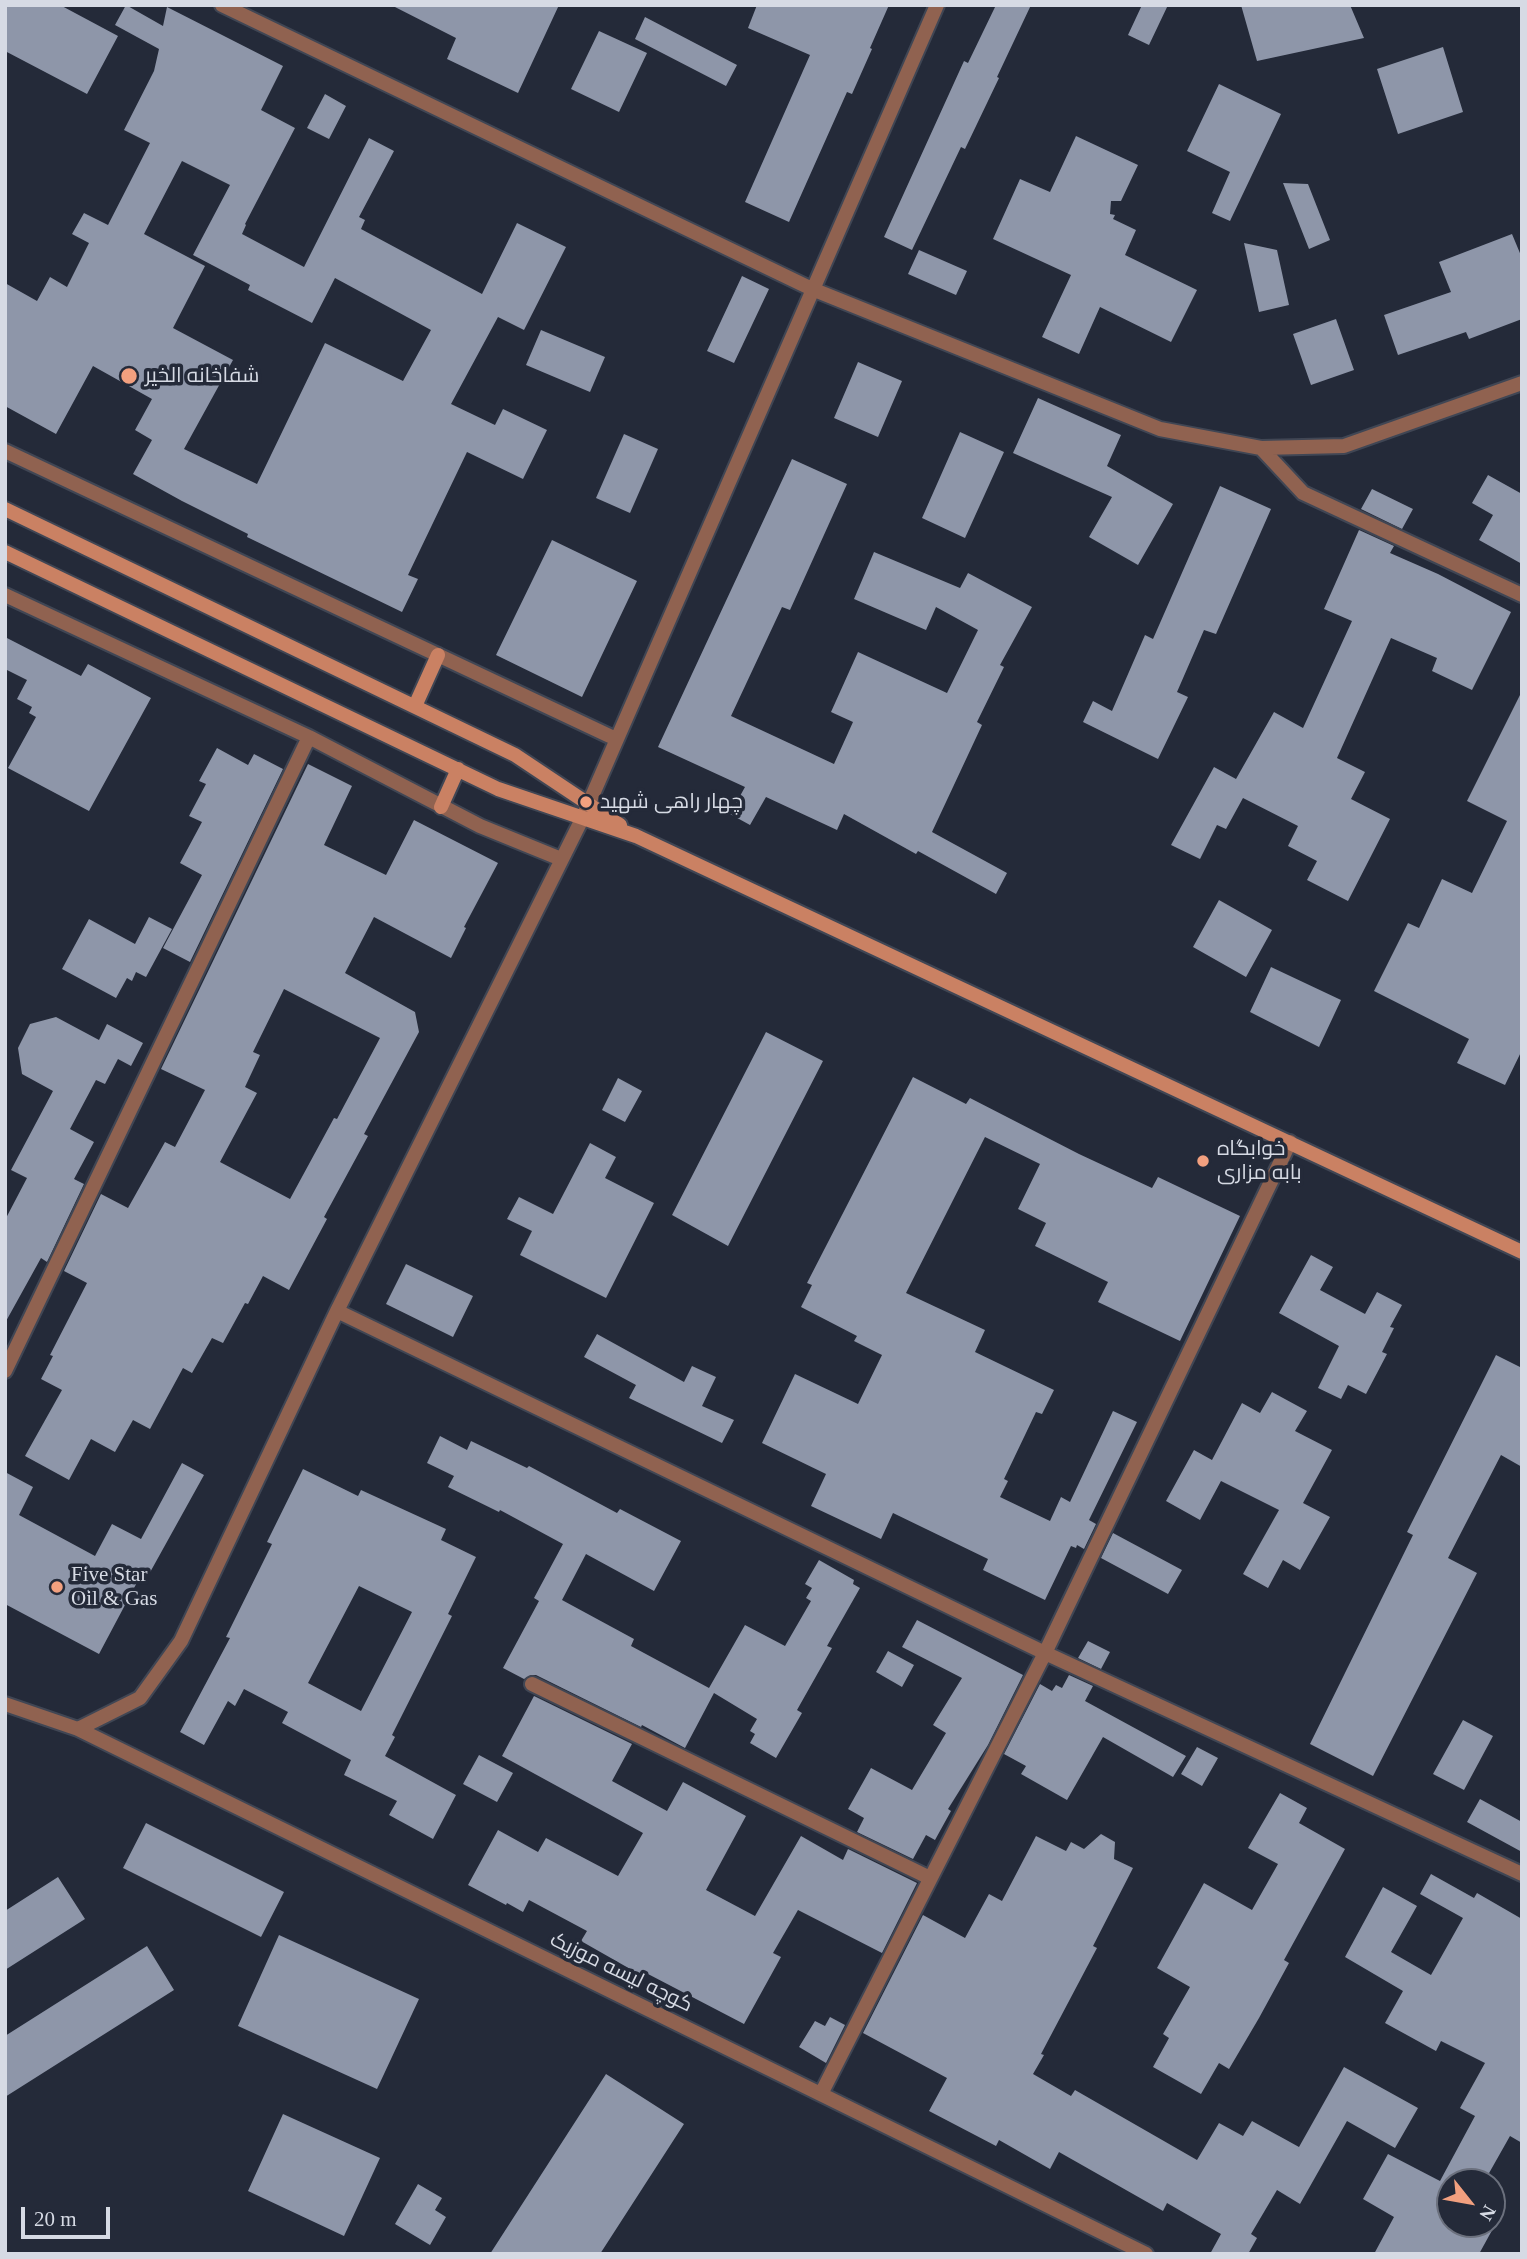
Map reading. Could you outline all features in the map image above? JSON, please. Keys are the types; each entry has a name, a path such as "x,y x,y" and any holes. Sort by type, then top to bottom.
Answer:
{"main road":[{"path":"5,509 515,754 586,811 636,836 1522,1252"},
{"path":"5,552 498,789 586,811"},
{"path":"415,706 438,655"},
{"path":"441,807 458,769"}],"street":[{"path":"222,5 812,289 1160,429 1261,448 1344,446 1522,383"},
{"path":"78,1729 140,1698 181,1641 337,1311 586,811 937,5"},
{"path":"1261,448 1303,493 1522,595"},
{"path":"5,452 616,739"},
{"path":"5,596 309,737 441,807 561,859"},
{"path":"6,1369 309,737"},
{"path":"821,2094 1045,1653 1290,1142"},
{"path":"337,1311 1045,1653 1522,1874"},
{"path":"532,1684 930,1878"},
{"name":"کوچه لیسه موزیک","path":"5,1704 78,1729 1146,2254"}],"building":[{"path":"5,5 60,5 118,36 87,94 5,51"},
{"path":"126,5 163,26 167,7 283,66 261,110 295,128 242,234 304,267 369,138 394,151 359,217 365,220 361,229 482,294 517,223 566,247 524,330 498,317 451,404 495,425 503,409 547,430 523,479 467,452 408,575 418,579 402,612 247,537 248,534 133,474 152,440 135,430 152,399 93,366 56,434 5,406 5,283 37,301 50,277 67,287 89,243 72,234 84,213 108,225 150,143 124,130 154,71 159,49 115,25","holes":["182,161 230,185 193,255 250,285 248,290 312,323 335,278 431,330 403,381 325,343 257,484 184,449 233,360 173,328 205,266 144,234"]},
{"path":"391,5 559,5 518,93 447,59 456,38"},
{"path":"757,5 889,5 852,94 847,92 789,222 745,202 810,55 748,28"},
{"path":"996,5 1031,5 965,149 961,147 912,250 884,237 964,61 968,63"},
{"path":"1142,5 1168,5 1149,45 1128,35"},
{"path":"1241,5 1350,5 1364,38 1257,61"},
{"path":"645,17 737,65 726,86 635,39"},
{"path":"599,31 647,53 619,112 571,89"},
{"path":"1443,47 1463,112 1398,134 1377,69"},
{"path":"1219,84 1281,114 1230,221 1212,213 1230,172 1187,151"},
{"path":"325,94 346,106 329,139 307,128"},
{"path":"1076,136 1138,165 1121,201 1111,201 1110,214 1115,215 1113,219 1136,230 1125,255 1197,290 1171,342 1100,307 1079,354 1042,337 1071,275 993,239 1020,179 1050,192"},
{"path":"1283,183 1308,184 1330,240 1309,249"},
{"path":"1512,234 1522,258 1522,319 1469,339 1466,332 1398,355 1384,315 1451,292 1439,262"},
{"path":"1244,243 1277,250 1289,305 1259,312"},
{"path":"919,250 967,271 956,295 908,274"},
{"path":"742,276 769,289 734,363 707,351"},
{"path":"1336,319 1354,370 1311,385 1293,334"},
{"path":"541,330 605,357 590,392 526,365"},
{"path":"858,362 902,381 878,437 834,418"},
{"path":"1038,398 1121,435 1107,466 1173,504 1138,565 1089,537 1112,497 1013,453"},
{"path":"960,432 1004,452 965,538 922,518"},
{"path":"624,434 658,449 630,513 596,498"},
{"path":"792,459 847,484 790,610 782,607 731,716 834,764 853,722 831,712 858,652 947,693 978,630 936,607 926,630 854,599 874,552 960,588 968,573 1032,607 1000,665 1004,667 977,722 982,725 932,832 1007,873 996,894 844,814 837,830 766,797 750,825 730,814 745,787 658,747"},
{"path":"1488,475 1522,494 1522,564 1479,540 1493,515 1472,503"},
{"path":"1220,486 1271,509 1216,634 1204,630 1177,692 1188,697 1158,759 1083,722 1093,701 1112,711 1145,635 1153,639"},
{"path":"1372,489 1413,509 1402,529 1361,509"},
{"path":"1359,530 1394,546 1390,553 1438,574 1511,612 1472,690 1432,671 1437,658 1391,638 1337,758 1365,772 1351,799 1390,819 1348,901 1307,880 1317,861 1288,846 1298,826 1243,798 1226,829 1217,825 1200,859 1171,845 1214,767 1236,779 1274,712 1303,728 1352,621 1324,609"},
{"path":"552,540 637,581 582,697 496,655"},
{"path":"5,637 81,676 88,664 151,698 89,811 8,768 36,717 29,713 32,707 17,699 27,680 5,669"},
{"path":"1522,691 1522,1050 1505,1085 1457,1063 1469,1039 1374,991 1408,923 1419,928 1442,879 1472,893 1507,821 1467,801"},
{"path":"217,748 248,765 254,754 283,769 190,962 163,948 202,875 180,863 202,822 189,816 206,784 199,781"},
{"path":"308,764 352,786 324,845 386,875 414,820 498,863 451,958 374,917 345,973 415,1012 419,1032 364,1134 368,1136 324,1217 327,1219 289,1290 263,1276 223,1343 212,1338 192,1373 183,1368 150,1429 133,1420 115,1452 91,1439 69,1480 25,1456 62,1390 41,1379 53,1356 50,1355 87,1283 64,1271 101,1194 128,1208 165,1142 175,1147 205,1090 161,1069","holes":["284,989 380,1038 290,1199 220,1162 257,1093 245,1087 260,1055 253,1052"]},
{"path":"1219,900 1272,930 1246,977 1193,947"},
{"path":"149,917 172,929 146,977 136,972 132,981 127,978 116,998 62,969 89,919 135,944"},
{"path":"1271,967 1341,1000 1319,1047 1250,1012"},
{"path":"56,1017 99,1040 107,1024 143,1043 131,1066 118,1059 105,1084 96,1080 70,1129 94,1142 74,1179 84,1184 47,1262 41,1258 5,1323 5,1220 27,1178 11,1170 53,1091 22,1074 18,1048 30,1024"},
{"path":"766,1032 823,1061 728,1246 672,1215"},
{"path":"913,1077 966,1104 970,1098 1152,1188 1158,1177 1240,1216 1180,1341 1098,1302 1108,1282 1035,1246 1046,1223 1018,1209 1040,1164 985,1137 906,1293 985,1330 975,1352 1054,1390 1042,1414 1036,1412 1004,1479 1008,1481 1000,1497 1050,1521 1061,1497 1070,1502 1113,1411 1137,1422 1089,1520 1096,1524 1084,1549 1077,1545 1076,1548 1071,1546 1045,1600 983,1570 988,1559 893,1513 881,1539 811,1506 826,1474 762,1443 795,1374 858,1404 882,1355 854,1341 857,1336 801,1307 812,1285 807,1283"},
{"path":"618,1078 642,1091 625,1122 602,1110"},
{"path":"590,1143 616,1157 605,1178 654,1203 606,1298 520,1255 532,1231 507,1219 519,1197 553,1214"},
{"path":"1311,1255 1333,1267 1320,1290 1365,1314 1377,1292 1402,1305 1390,1327 1394,1328 1382,1352 1387,1354 1366,1394 1348,1385 1341,1399 1318,1388 1339,1346 1279,1313"},
{"path":"406,1264 473,1296 453,1337 386,1304"},
{"path":"597,1334 684,1382 692,1366 716,1377 702,1406 734,1420 722,1443 629,1398 636,1385 584,1357"},
{"path":"1496,1355 1522,1368 1522,1467 1501,1455 1448,1558 1477,1573 1373,1776 1310,1744 1413,1535 1407,1532"},
{"path":"1272,1392 1307,1411 1295,1431 1332,1450 1303,1503 1330,1517 1300,1570 1283,1560 1268,1588 1243,1574 1279,1510 1221,1481 1200,1520 1166,1501 1194,1450 1212,1460 1242,1403 1260,1413"},
{"path":"440,1436 467,1450 471,1441 527,1468 529,1466 617,1513 620,1509 681,1541 654,1591 586,1554 562,1600 634,1639 631,1646 709,1688 745,1625 785,1646 811,1601 806,1598 812,1588 805,1584 819,1560 854,1580 853,1584 860,1588 827,1646 832,1648 797,1710 802,1713 776,1758 750,1743 755,1734 750,1731 757,1719 714,1693 685,1748 536,1675 524,1679 503,1668 539,1601 534,1598 563,1544 500,1510 499,1512 448,1487 454,1476 427,1463"},
{"path":"182,1463 204,1475 148,1576 142,1573 99,1654 5,1604 5,1472 33,1487 19,1515 95,1556 112,1524 141,1539"},
{"path":"303,1469 358,1496 361,1490 446,1529 441,1540 476,1557 448,1614 452,1616 392,1735 395,1737 385,1756 456,1795 433,1839 389,1815 397,1801 344,1775 351,1760 282,1723 288,1712 244,1689 235,1706 228,1701 204,1745 180,1732 230,1638 226,1637 272,1544 267,1542","holes":["359,1586 412,1612 361,1711 308,1683"]},
{"path":"1113,1533 1182,1570 1168,1594 1101,1558"},
{"path":"917,1620 1023,1675 988,1745 948,1809 951,1811 935,1840 926,1835 913,1859 857,1832 864,1818 848,1809 871,1768 912,1790 946,1733 933,1725 962,1678 902,1647"},
{"path":"1088,1641 1110,1652 1101,1669 1078,1658"},
{"path":"888,1651 914,1665 902,1687 876,1672"},
{"path":"1069,1675 1093,1686 1085,1701 1186,1756 1173,1777 1103,1737 1067,1800 1021,1774 1026,1766 1004,1754 1040,1684 1052,1691 1056,1685 1062,1688"},
{"path":"534,1696 632,1744 612,1781 667,1811 683,1782 746,1816 706,1890 755,1916 801,1836 843,1860 848,1849 917,1883 882,1953 798,1910 773,1953 781,1957 744,2024 648,1974 646,1978 581,1941 587,1931 529,1900 523,1912 468,1885 498,1830 538,1852 546,1838 618,1876 643,1833 502,1756"},
{"path":"1463,1720 1493,1736 1464,1790 1433,1774"},
{"path":"1197,1747 1218,1758 1202,1786 1181,1774"},
{"path":"479,1755 513,1773 497,1802 463,1784"},
{"path":"1280,1793 1307,1808 1299,1823 1345,1849 1284,1960 1289,1963 1259,2018 1229,2069 1219,2063 1201,2094 1153,2067 1169,2038 1163,2034 1190,1987 1157,1968 1204,1883 1252,1910 1278,1864 1248,1848"},
{"path":"1480,1799 1522,1822 1522,1852 1467,1822"},
{"path":"146,1823 284,1892 261,1937 123,1868"},
{"path":"1101,1834 1115,1842 1114,1859 1133,1868 1093,1946 1097,1948 1033,2074 1071,2096 1075,2090 1197,2160 1219,2123 1243,2136 1252,2121 1299,2147 1344,2067 1418,2108 1395,2148 1347,2121 1300,2204 1277,2190 1251,2234 1257,2238 1248,2254 1210,2254 1221,2234 1167,2203 1163,2211 1059,2152 1050,2169 999,2140 996,2146 929,2111 947,2078 863,2033 923,1915 965,1938 989,1894 1002,1901 1036,1836 1066,1851 1071,1842 1084,1849"},
{"path":"1431,1874 1474,1898 1477,1893 1522,1919 1522,2143 1510,2136 1492,2168 1447,2168 1475,2116 1460,2108 1485,2063 1441,2041 1436,2051 1385,2023 1403,1991 1345,1957 1383,1887 1417,1906 1391,1952 1431,1975 1463,1918 1420,1894"},
{"path":"58,1877 85,1919 5,1970 5,1911"},
{"path":"279,1935 419,1999 377,2089 238,2026"},
{"path":"147,1946 174,1990 5,2097 5,2036"},
{"path":"830,2017 845,2025 826,2063 799,2047 815,2021 825,2026"},
{"path":"606,2074 684,2124 600,2254 490,2254"},
{"path":"283,2114 380,2158 344,2236 248,2191"},
{"path":"1388,2154 1436,2179 1436,2238 1488,2238 1479,2254 1374,2254 1394,2217 1363,2199"},
{"path":"418,2184 442,2198 435,2210 446,2217 430,2245 395,2224"}],"place":[{"name":"شفاخانه الخیر","path":"129,376"},
{"name":"چهار راهی شهید","path":"586,802"},
{"name":"خوابگاه بابه مزاری","path":"1203,1161"},
{"name":"Five Star Oil & Gas","path":"57,1587"}]}
